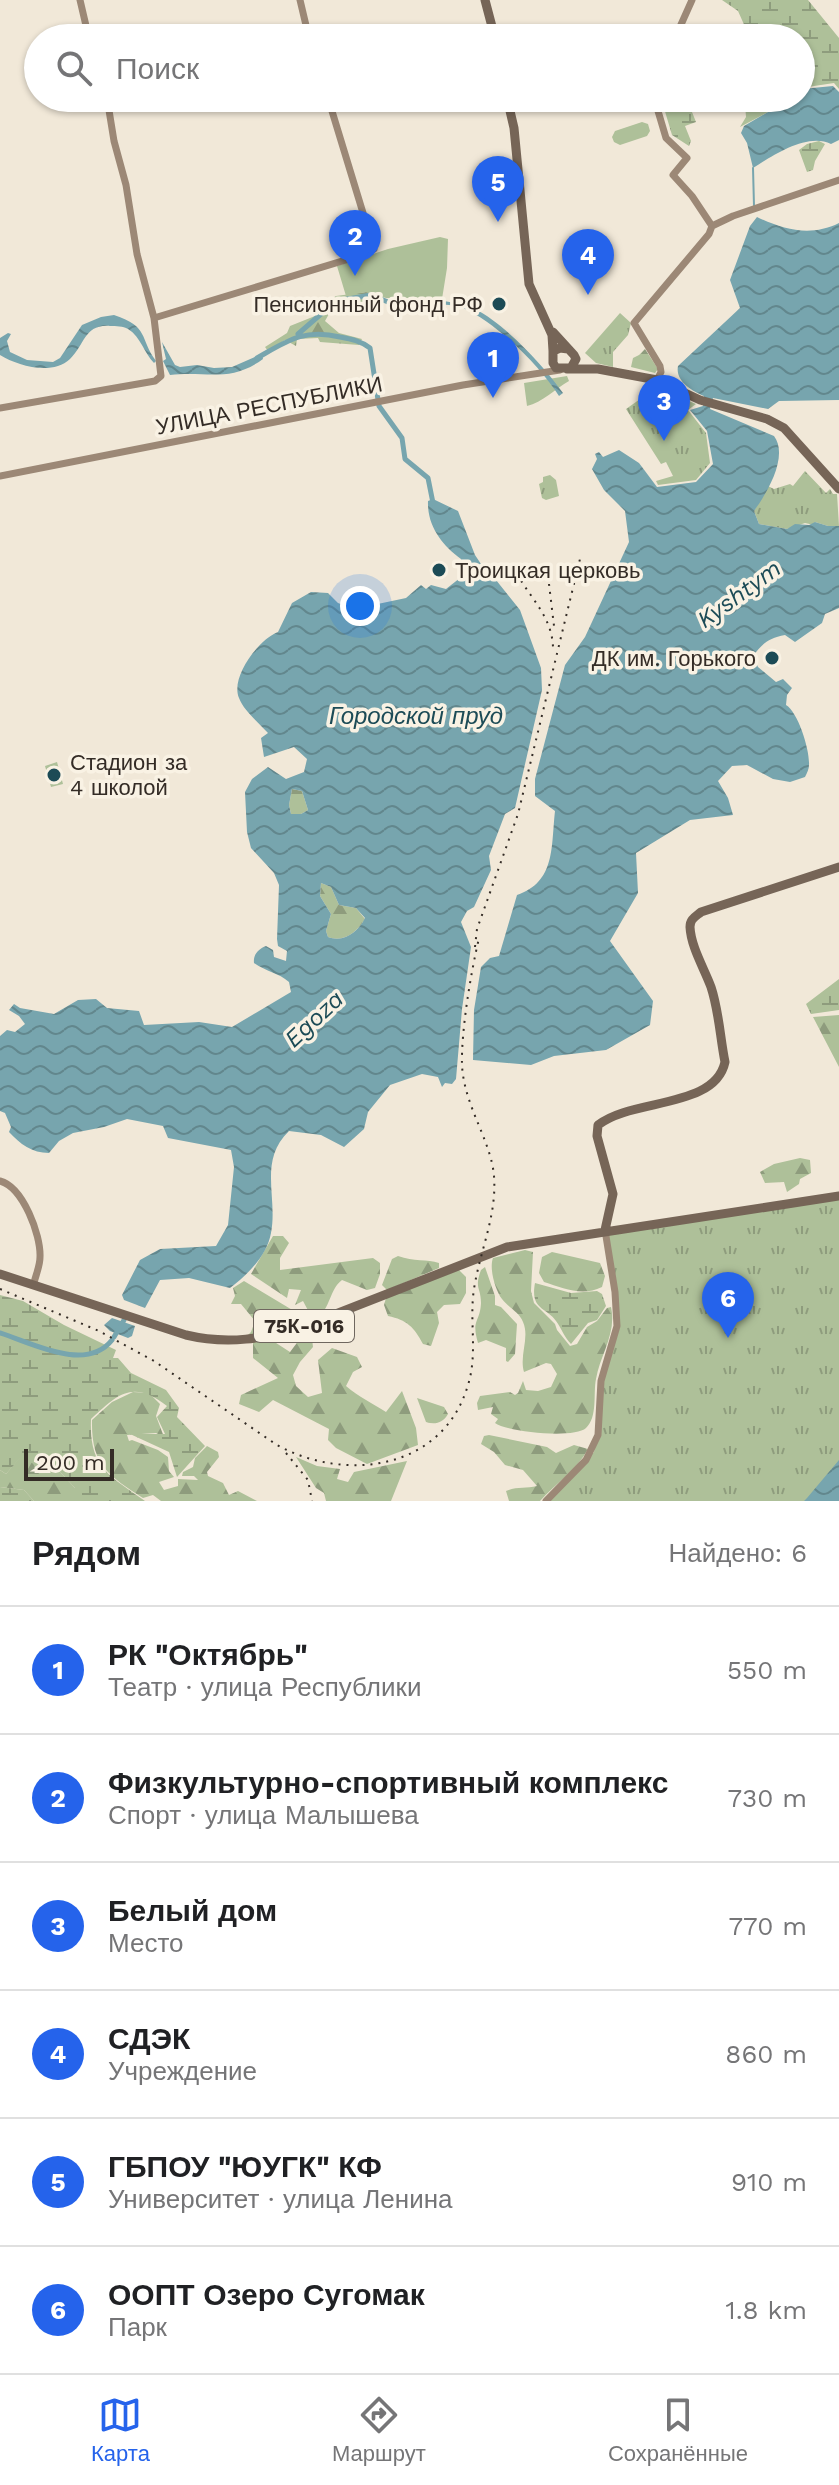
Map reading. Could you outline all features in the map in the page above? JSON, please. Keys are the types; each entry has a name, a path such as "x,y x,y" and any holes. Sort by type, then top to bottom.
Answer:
{"main road":[{"path":"485,0 491,24"},
{"path":"510,112 527,274 533,296 553,340 554,366 564,370 598,369 657,380 700,400 767,419 781,426 839,489"},
{"path":"548,326 576,362 564,370"},
{"path":"553,352 560,348 571,352 598,369"},
{"path":"605,1230 613,1194 598,1125 625,1112 700,1092 722,1073 725,1062 717,1015 711,986 694,942 691,920 701,912 839,867"},
{"name":"75К-016","path":"0,1274 186,1335 218,1341 241,1341 278,1335 305,1326 507,1247 839,1196"}],"street":[{"path":"80,0 86,24"},
{"path":"300,0 306,24"},
{"path":"681,24 692,0"},
{"path":"0,408 155,381 161,376 154,318 137,254 126,185 109,112"},
{"path":"154,318 374,249 332,112"},
{"path":"658,112 666,138 687,158 673,175 712,226"},
{"path":"657,380 661,376 660,366 634,323 709,234 712,226 839,180"},
{"path":"546,371 553,352"},
{"name":"УЛИЦА РЕСПУБЛИКИ","path":"0,476 378,402 564,370"},
{"path":"0,1181 8,1183 19,1197 38,1238 40,1255 34,1283"},
{"path":"546,1501 586,1460 598,1435 601,1381 617,1326 605,1230"}],"green space":[{"path":"722,0 808,0 839,38 839,89 834,83 815,86 815,24 744,24 738,11"},
{"path":"665,112 692,112 696,122 685,126 691,141 689,146 672,135"},
{"path":"746,112 768,112 740,127"},
{"path":"642,122 648,124 650,131 647,136 620,145 614,142 612,137 615,131"},
{"path":"819,141 825,144 813,170 807,172 799,150"},
{"path":"440,237 448,239 442,299 386,298 366,292 346,296 337,266 388,249"},
{"path":"375,293 369,304 356,302 330,312 325,321 339,333 362,339 359,345 320,342 318,338 297,339 296,346 285,340 268,351 265,347 287,333 290,326 315,316 322,305 336,296"},
{"path":"620,313 631,323 628,335 613,352 613,367 596,363 585,353"},
{"path":"645,349 658,369 655,373 631,367 633,358"},
{"path":"567,376 569,381 527,406 524,383"},
{"path":"660,385 667,395 672,394 696,404 688,410 706,433 710,463 696,480 658,485 656,481 673,476 666,462 661,464 626,409"},
{"path":"805,471 826,493 830,489 837,494 839,526 815,522 814,525 805,523 787,529 759,524 754,511 768,486 774,489 790,484 793,486"},
{"path":"550,475 556,480 559,496 546,500 542,498 539,484 543,482 543,477"},
{"name":"Стадион за 4 школой","path":"57,762 63,784 51,787 45,766"},
{"path":"292,789 302,791 308,810 301,814 291,814"},
{"path":"321,883 331,887 339,905 356,908 365,919 350,935 339,939 328,937 326,931 331,914 320,896"},
{"path":"839,979 839,1010 811,1014 806,1004"},
{"path":"839,1015 839,1067 813,1017"},
{"path":"800,1158 810,1160 811,1173 800,1179 799,1184 787,1192 784,1182 765,1183 760,1172 774,1164"},
{"path":"839,1197 839,1501 548,1501 594,1452 603,1380 620,1326 608,1234"},
{"path":"273,1236 283,1236 289,1243 280,1258 280,1270 373,1258 380,1263 375,1288 367,1290 342,1280 322,1314 317,1318 311,1316 303,1301 295,1305 301,1290 289,1289 287,1298 251,1274"},
{"path":"525,1250 533,1252 531,1291 534,1303 555,1324 570,1346 577,1344 587,1327 611,1307 612,1326 596,1379 592,1418 586,1428 579,1431 555,1434 513,1429 495,1423 498,1419 491,1414 493,1407 478,1410 480,1396 510,1392 515,1395 523,1381 526,1390 538,1391 551,1387 557,1374 551,1364 546,1363 524,1372 523,1322 502,1299 493,1279 493,1258"},
{"path":"552,1252 600,1263 605,1276 602,1287 580,1291 544,1282 539,1273 542,1257"},
{"path":"398,1256 439,1263 439,1268 387,1290 382,1285 392,1259"},
{"path":"485,1267 495,1305 501,1307 517,1324 515,1354 508,1362 506,1348 486,1340 478,1343 476,1335 481,1303 478,1281"},
{"path":"459,1270 466,1277 466,1293 460,1304 444,1305 437,1312 439,1323 431,1346 423,1344 405,1322 388,1316 384,1305 386,1298"},
{"path":"244,1281 307,1321 261,1337 245,1338 255,1321 241,1304 231,1304 235,1296 233,1288"},
{"path":"535,1283 571,1293 597,1291 602,1294 606,1306 597,1320 588,1323 571,1344 552,1316 537,1303"},
{"path":"0,1295 23,1301 116,1350 113,1358 118,1358 131,1373 166,1390 179,1408 177,1417 205,1446 177,1477 169,1452 130,1434 165,1434 157,1417 167,1406 145,1393 135,1392 118,1397 91,1419 91,1436 104,1469 145,1501 75,1501 75,1488 52,1463 41,1468 21,1457 6,1474 0,1470"},
{"path":"277,1311 291,1315 298,1322 273,1330 271,1314"},
{"path":"335,1317 341,1323 340,1329 325,1323 312,1339 313,1347 293,1375 296,1386 308,1397 322,1393 318,1360 332,1348 357,1357 362,1367 353,1372 346,1386 386,1412 402,1391 416,1428 418,1445 367,1464 336,1448 328,1440 329,1429 273,1400 259,1412 239,1404 241,1395 278,1378 253,1358 253,1342 273,1341 290,1352 309,1327 314,1325 317,1330 323,1321"},
{"path":"133,1392 149,1393 160,1404 156,1416 164,1437 156,1433 127,1435 129,1441 158,1450 168,1457 169,1471 174,1477 159,1482 164,1490 178,1486 178,1479 198,1480 194,1476 182,1476 183,1472 193,1467 195,1458 207,1446 218,1452 219,1457 207,1472 208,1476 223,1483 229,1495 238,1491 257,1501 161,1501 153,1495 143,1498 111,1475 98,1458 92,1420 112,1402"},
{"path":"417,1398 444,1407 448,1414 438,1422 426,1422"},
{"path":"484,1436 547,1447 556,1453 574,1445 588,1449 572,1470 540,1501 509,1501 506,1491 537,1486 523,1470 505,1465 494,1452 481,1444"},
{"path":"21,1456 41,1467 52,1463 75,1488 75,1501 34,1501 24,1490 0,1487 0,1470 6,1474"},
{"path":"296,1457 317,1466 340,1469 337,1479 348,1482 354,1472 407,1461 391,1501 326,1501 324,1493 316,1488"},
{"path":"0,1487 24,1490 34,1501 0,1501"}],"water":[{"path":"833,86 839,92 839,140 831,144 822,141 801,143 753,168 747,143 741,133 744,126 768,112 815,112 815,88"},
{"name":"Городской пруд","path":"757,217 777,225 808,231 839,223 839,400 779,401 768,409 713,398 710,409 774,436 778,444 778,464 754,511 759,524 787,529 795,524 815,522 839,526 839,608 825,614 822,623 795,642 785,635 775,638 763,644 753,656 758,667 776,682 783,679 792,688 786,705 795,715 802,732 809,758 808,770 805,777 790,782 773,779 747,765 732,766 718,781 733,815 690,820 636,853 638,893 610,941 653,1001 650,1025 606,1050 554,1056 531,1065 473,1060 474,1010 481,967 490,958 499,956 517,895 539,881 552,850 555,811 535,796 535,779 565,665 585,637 629,542 625,511 604,490 592,469 597,459 595,454 599,452 603,457 619,450 639,463 657,487 696,482 713,464 707,431 690,410 703,406 704,396 682,381 678,366 740,308 730,280 750,226"},
{"path":"444,301 471,307 499,325 535,359 563,393 559,396 516,346 476,315 453,305 420,305 421,302"},
{"path":"114,315 139,329 156,361 154,363 132,332 117,326 95,328 70,359 54,367 25,366 0,355 0,338 8,333 11,334 7,341 10,352 27,360 53,362 60,358 82,325"},
{"path":"162,342 175,365 180,367 232,367 262,354 263,359 229,374 170,375 163,361 166,359"},
{"name":"Городской пруд","path":"433,499 458,511 475,555 491,579 496,580 520,610 541,668 542,690 515,808 505,814 489,856 491,870 474,907 467,911 461,922 471,947 456,1079 442,1087 438,1077 422,1074 390,1085 368,1112 364,1129 344,1147 321,1135 289,1131 274,1155 271,1233 255,1264 230,1288 189,1278 160,1280 145,1308 124,1300 122,1295 140,1260 160,1249 216,1246 228,1225 234,1167 231,1150 168,1138 163,1126 127,1119 73,1133 59,1141 49,1153 27,1147 9,1132 11,1127 5,1113 0,1111 0,1036 7,1030 15,1032 25,1024 9,1010 14,1004 20,1008 54,1014 78,1000 96,999 107,1008 139,1011 144,1025 199,1022 232,1027 291,992 289,982 254,963 254,957 266,946 273,950 274,957 286,961 287,951 278,946 277,939 279,885 274,873 251,848 245,792 252,779 268,767 286,779 304,772 307,759 294,747 264,757 261,738 268,733 241,703 237,689 239,680 255,650 278,632 292,603 311,592 328,593 338,603 354,609 406,598 421,585 426,589 431,585 446,589 460,578 461,559 437,534 430,519 428,501","holes":["292,789 302,791 308,810 301,814 291,814","321,883 331,887 339,905 356,908 365,918 350,935 340,939 328,937 326,931 331,914 320,896"]},
{"path":"112,1318 135,1326 132,1336 128,1338 110,1331 104,1325"},
{"path":"839,1460 839,1501 804,1501 807,1498"}],"waterway":[{"path":"753,168 754,206"},
{"path":"298,334 336,301 371,295 388,302 426,303"},
{"path":"257,358 296,338 316,334 352,340 370,348 379,406 402,438 405,459 428,478 433,503"},
{"name":"Egoza","path":"114,1337 124,1320"},
{"name":"Egoza","path":"0,1333 58,1353 74,1355 101,1350 112,1340"}],"railway":[{"path":"475,947 477,929 518,814 580,559"},
{"path":"517,574 545,618 553,649"},
{"path":"549,584 554,626"},
{"path":"0,1289 99,1331 154,1361 277,1445 304,1457 332,1464 361,1465 389,1461 415,1451 437,1436 455,1414 471,1373 474,1289 491,1219 494,1191 492,1163 467,1095 462,1065 467,1002 479,938"},
{"path":"286,1453 308,1480 312,1501"}],"place":[{"name":"ГБПОУ \"ЮУГК\" КФ","path":"498,222"},
{"name":"Физкультурно-спортивный комплекс","path":"355,276"},
{"name":"СДЭК","path":"588,295"},
{"name":"Пенсионный фонд РФ","path":"499,304"},
{"name":"РК \"Октябрь\"","path":"493,398"},
{"name":"Белый дом","path":"664,441"},
{"name":"Троицкая церковь","path":"439,570"},
{"name":"ДК им. Горького","path":"772,658"},
{"name":"Стадион за 4 школой","path":"54,775"},
{"name":"ООПТ Озеро Сугомак","path":"728,1338"}],"water label":[{"name":"Kyshtym","path":"739,594"}]}
